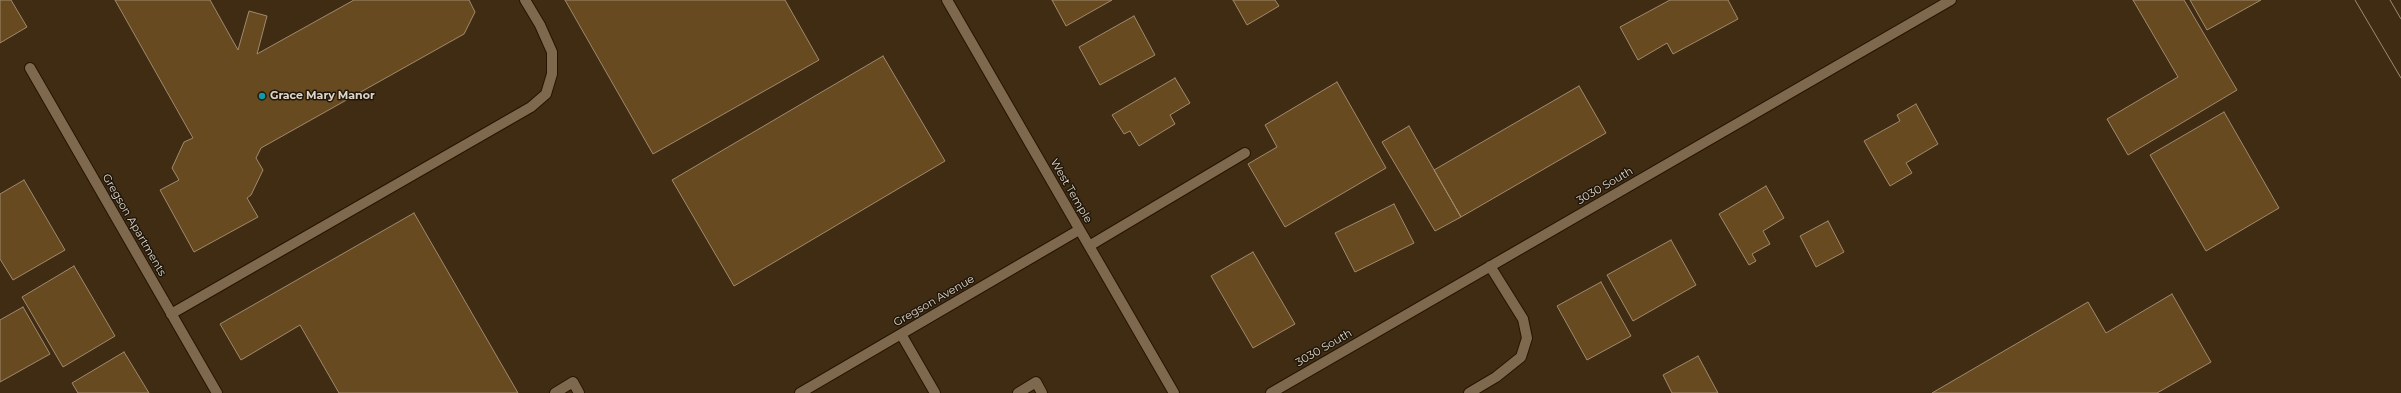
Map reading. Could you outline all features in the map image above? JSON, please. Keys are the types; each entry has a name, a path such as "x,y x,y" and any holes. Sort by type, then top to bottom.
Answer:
{"street":[{"path":"172,314 531,107 546,94 552,74 552,52 540,25 525,0"},
{"name":"West Temple","path":"947,0 1174,393"},
{"name":"3030 South","path":"1271,393 1951,0"},
{"name":"Gregson Apartments","path":"30,68 217,393"},
{"path":"1089,246 1245,153"},
{"name":"Gregson Avenue","path":"800,393 1079,230"},
{"path":"1469,393 1496,377 1521,357 1527,338 1523,318 1490,266"},
{"path":"901,334 935,393"},
{"path":"555,393 573,382 579,393"},
{"path":"1018,393 1036,382 1042,393"}],"building":[{"path":"0,0 11,0 27,27 0,43"},
{"name":"Grace Mary Manor","path":"115,0 210,0 238,50 249,11 267,16 257,54 354,0 469,0 475,12 464,34 261,148 256,158 263,170 251,195 247,198 258,217 194,252 160,190 179,180 172,168 184,142 193,138"},
{"path":"565,0 785,0 819,60 653,154"},
{"path":"1052,0 1112,0 1066,26"},
{"path":"1233,0 1275,0 1279,6 1247,25"},
{"path":"1670,0 1728,0 1738,19 1673,54 1667,43 1638,60 1620,27"},
{"path":"2133,0 2184,0 2237,90 2128,155 2107,119 2178,77"},
{"path":"2190,0 2261,0 2207,30"},
{"path":"1134,16 1155,55 1100,85 1079,47"},
{"path":"883,56 945,161 734,286 672,180"},
{"path":"1175,78 1190,103 1170,115 1175,124 1139,146 1130,131 1124,134 1112,115"},
{"path":"1337,82 1386,168 1285,227 1248,164 1277,147 1265,125"},
{"path":"1579,86 1606,133 1461,217 1434,170"},
{"path":"1916,104 1938,144 1906,163 1912,173 1890,186 1864,141 1900,121 1897,115"},
{"path":"2224,112 2279,208 2206,251 2150,155"},
{"path":"1409,126 1461,217 1435,231 1382,142"},
{"path":"24,180 65,250 13,280 0,259 0,194"},
{"path":"1766,186 1784,218 1763,231 1770,244 1752,254 1756,261 1749,265 1719,214"},
{"path":"1394,204 1414,243 1355,272 1335,233"},
{"path":"414,213 518,393 339,393 300,325 241,360 220,324"},
{"path":"1828,221 1844,252 1816,267 1800,236"},
{"path":"1671,240 1696,285 1633,321 1607,275"},
{"path":"1253,252 1295,324 1253,348 1211,276"},
{"path":"74,266 115,336 63,367 22,297"},
{"path":"1601,282 1631,336 1587,360 1557,306"},
{"path":"2172,294 2211,362 2157,393 1932,393 2088,302 2106,333"},
{"path":"23,307 50,354 0,382 0,320"},
{"path":"124,352 149,393 78,393 72,383"},
{"path":"1698,356 1718,393 1672,393 1663,375"}],"tram line":[{"path":"2355,0 2401,78"},
{"path":"2390,0 2401,19"}],"place":[{"name":"Grace Mary Manor","path":"262,96"}]}
